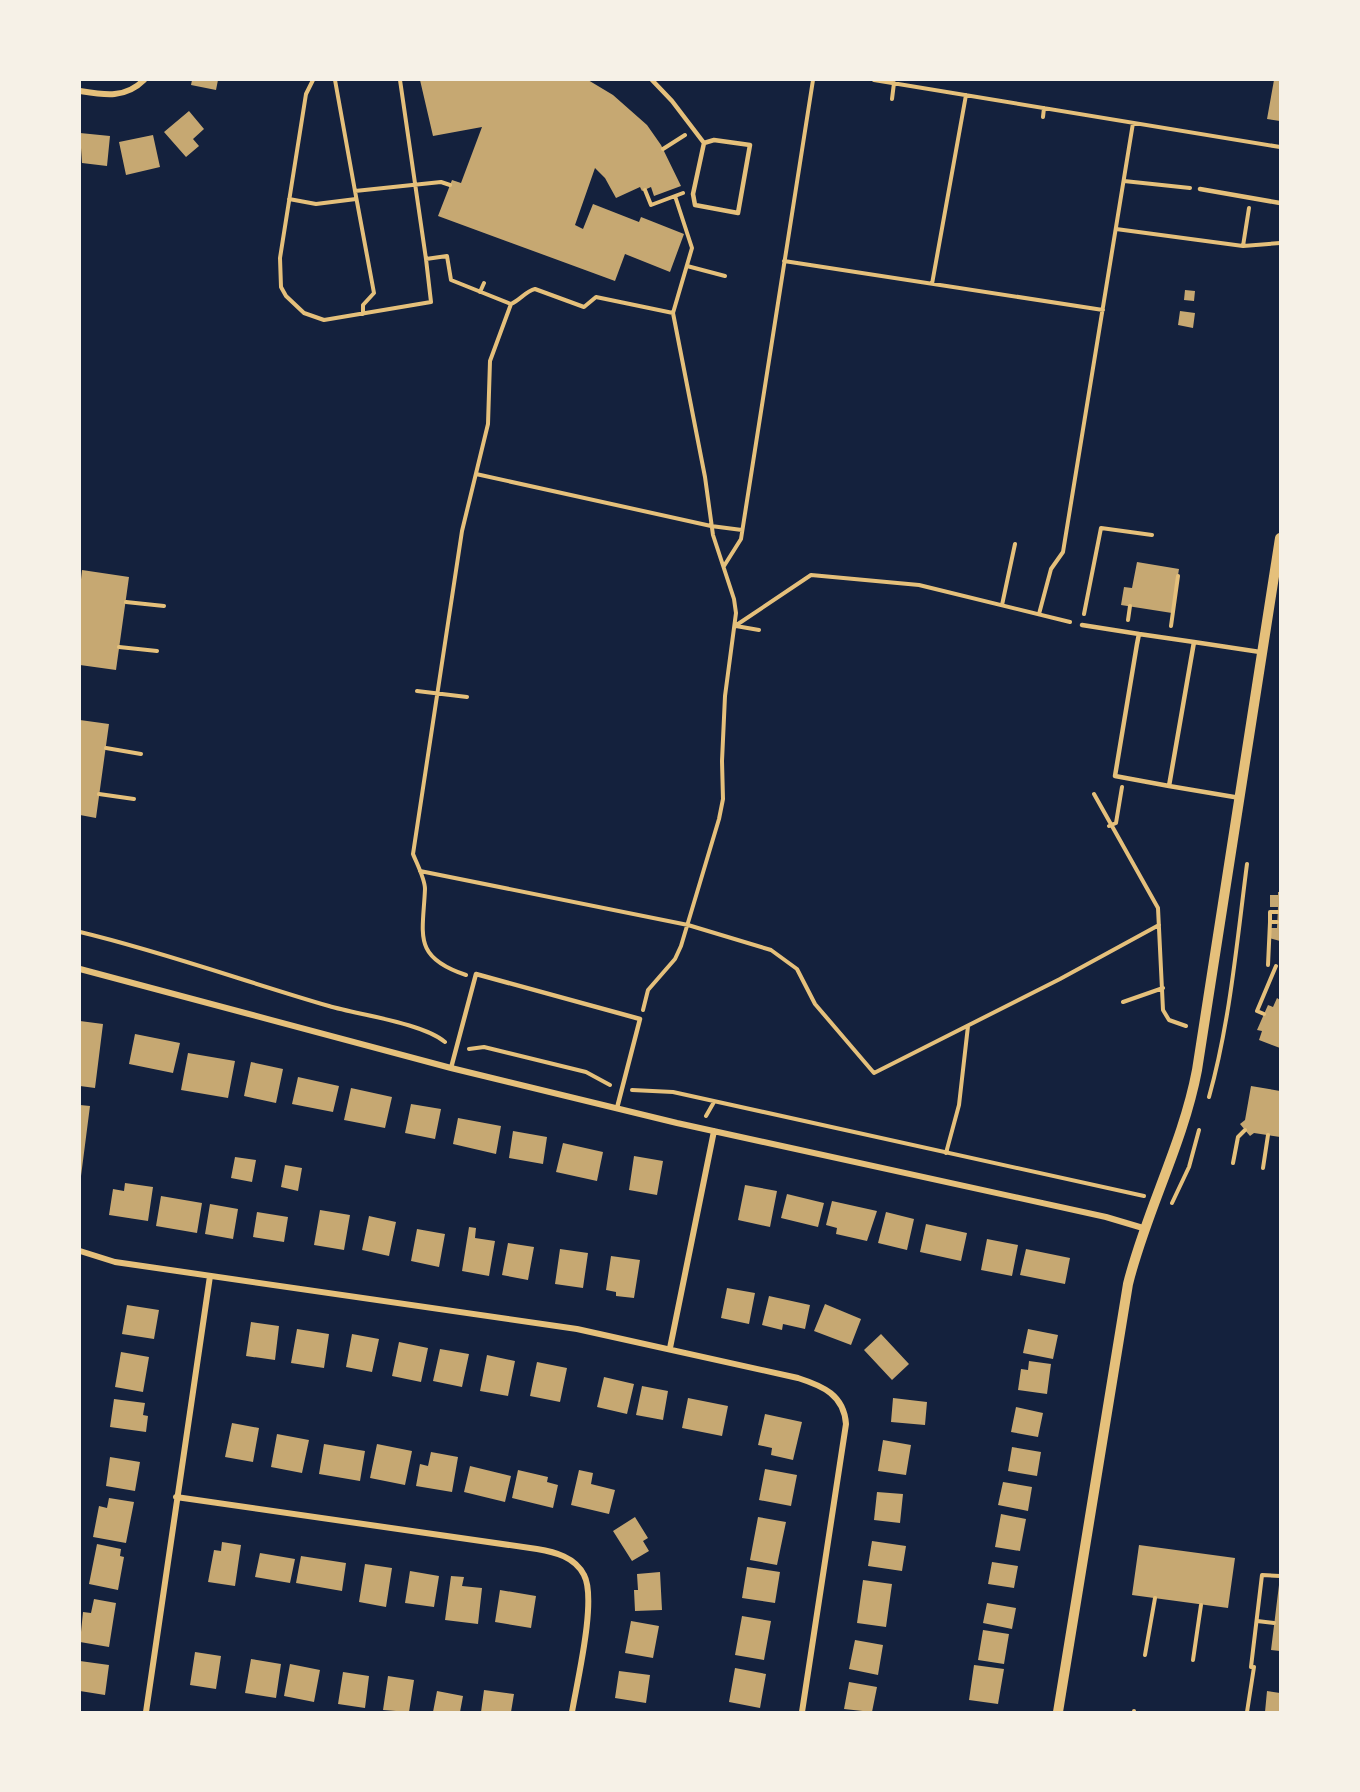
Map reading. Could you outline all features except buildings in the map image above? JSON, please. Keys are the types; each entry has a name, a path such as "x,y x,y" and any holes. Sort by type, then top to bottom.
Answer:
{"street":[{"path":"80,91 118,95 135,88 144,80"},
{"path":"1059,1713 1107,1401 1128,1284 1143,1228 1174,1151 1194,1087 1281,538"},
{"path":"80,969 452,1068 714,1131 1106,1217 1143,1228"},
{"path":"670,1348 714,1131"},
{"path":"80,1251 115,1262 577,1329 670,1348 812,1382 828,1390 843,1408 845,1434 802,1713"},
{"path":"146,1713 210,1276"},
{"path":"176,1497 537,1549 565,1557 584,1574 588,1590 588,1610 573,1713"}],"lane":[{"path":"652,80 672,101 704,143 693,194 695,205 738,213 750,146 714,140 704,143"},
{"path":"1200,189 1281,202"},
{"path":"1082,625 1263,652"},
{"path":"1139,634 1115,776 1240,798"},
{"path":"1169,786 1194,642"},
{"path":"452,1068 476,974 640,1019 617,1108"}],"path":[{"path":"313,80 306,94 279,276 286,296 304,313 324,320 431,302 400,80"},
{"path":"335,80 374,293 363,305 363,314"},
{"path":"724,567 741,539 743,530 813,80"},
{"path":"874,80 1281,147"},
{"path":"892,99 894,83"},
{"path":"932,284 966,95"},
{"path":"1043,117 1044,108"},
{"path":"1039,614 1051,569 1063,552 1133,123"},
{"path":"663,149 682,138"},
{"path":"1124,181 1200,189"},
{"path":"355,191 441,182 450,185"},
{"path":"645,190 651,205 682,193"},
{"path":"640,1019 648,990 675,959 688,925 723,799 725,696 735,626 734,599 711,526 705,477 672,313 692,248 675,196"},
{"path":"1243,246 1251,198"},
{"path":"289,199 316,204 356,199"},
{"path":"1116,229 1243,246 1281,243"},
{"path":"426,259 447,256 451,280 511,304"},
{"path":"784,261 1103,310"},
{"path":"687,266 725,276"},
{"path":"480,292 484,283"},
{"path":"467,975 441,964 426,947 421,923 425,887 413,854 462,531 489,424 490,362 511,304 524,293 535,289 583,306 596,297 672,313"},
{"path":"490,305 494,297"},
{"path":"476,474 711,526 743,530"},
{"path":"735,626 811,575 919,585 1082,625 1101,528 1152,535"},
{"path":"1002,605 1015,544"},
{"path":"1170,630 1178,576"},
{"path":"126,602 164,606"},
{"path":"1128,623 1130,606"},
{"path":"735,626 759,630"},
{"path":"119,646 157,651"},
{"path":"417,691 467,697"},
{"path":"106,748 141,754"},
{"path":"1111,825 1116,823 1122,787"},
{"path":"99,794 134,799"},
{"path":"1094,794 1158,908 1163,1010 1169,1020 1186,1026"},
{"path":"419,871 688,925 771,950 797,969 815,1004 874,1072 968,1026 1159,925"},
{"path":"1268,964 1270,912 1278,912"},
{"path":"1270,922 1277,922"},
{"path":"80,932 296,996 426,1031 451,1047"},
{"path":"1264,1014 1257,1011 1276,966"},
{"path":"1124,1002 1163,988"},
{"path":"946,1153 959,1105 968,1026"},
{"path":"462,1050 480,1047 494,1048 586,1072 615,1088"},
{"path":"629,1090 673,1092 1136,1194"},
{"path":"705,1114 714,1102"},
{"path":"1233,1163 1238,1137 1245,1130"},
{"path":"1263,1168 1269,1135"},
{"path":"1248,1712 1262,1575 1280,1576"},
{"path":"1145,1655 1155,1598"},
{"path":"1193,1660 1201,1605"},
{"path":"1257,1621 1274,1623"}]}
